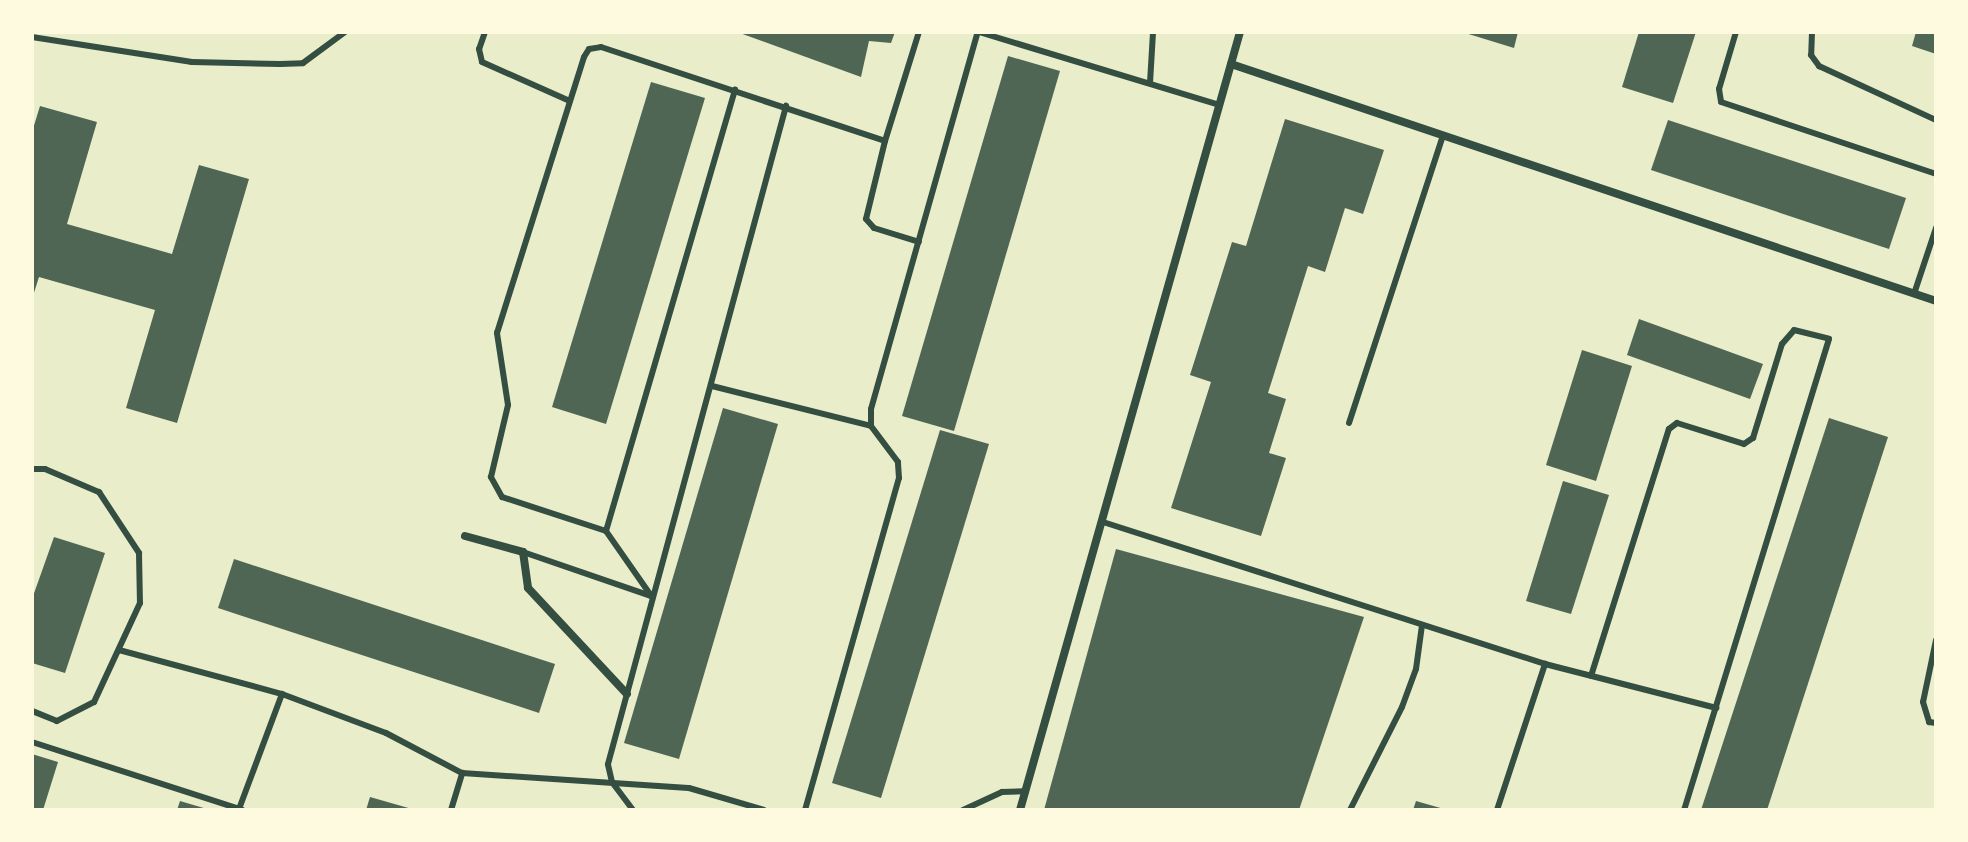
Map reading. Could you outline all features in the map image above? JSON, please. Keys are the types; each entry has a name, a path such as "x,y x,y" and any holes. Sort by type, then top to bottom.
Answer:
{"street":[{"path":"1020,810 1240,32"},
{"path":"1231,64 1936,301"},
{"path":"465,536 523,552 528,588 627,694"}],"lane":[{"path":"32,37 177,60 280,64 303,63 345,32"},
{"path":"485,32 479,49 482,62 493,71 570,101"},
{"path":"919,32 885,141 866,219 874,228 919,242"},
{"path":"871,426 978,32 1219,105"},
{"path":"1150,83 1153,32"},
{"path":"1736,32 1719,89 1721,102 1936,174"},
{"path":"1812,32 1811,55 1819,66 1936,120"},
{"path":"652,597 606,531 502,497 494,489 491,477 508,405 497,333 584,57 589,49 601,47 885,141"},
{"path":"606,531 735,89"},
{"path":"633,810 612,782 608,764 786,106"},
{"path":"1349,423 1443,135"},
{"path":"1914,294 1936,228"},
{"path":"1591,676 1669,429 1677,423 1744,444 1753,438 1782,344 1794,330 1829,339 1684,810"},
{"path":"712,386 871,426 898,462 899,478 805,810"},
{"path":"32,469 45,469 99,492 139,553 140,603 94,702 77,715 57,721 32,711"},
{"path":"1103,522 1545,664 1716,708"},
{"path":"523,552 652,597"},
{"path":"1350,810 1402,707 1416,669 1422,625"},
{"path":"1936,640 1923,702 1929,722 1936,723"},
{"path":"119,650 282,694 386,733 462,773 689,788 764,810"},
{"path":"1497,810 1545,664"},
{"path":"32,742 240,809 282,694"},
{"path":"451,810 462,773"},
{"path":"963,810 1002,792 1026,791"}],"building":[{"path":"737,32 895,32 891,43 869,41 861,77"},
{"path":"1462,32 1518,32 1514,48"},
{"path":"1639,32 1696,32 1673,103 1622,87"},
{"path":"1916,32 1936,32 1936,54 1912,46"},
{"path":"1008,56 1060,71 954,431 902,416"},
{"path":"651,82 705,98 606,424 552,407"},
{"path":"40,106 97,122 67,224 172,254 199,165 249,179 177,423 126,408 155,310 39,277 32,299 32,132"},
{"path":"1285,119 1384,150 1363,214 1345,208 1325,272 1308,266 1268,393 1286,399 1269,453 1286,458 1261,536 1171,508 1211,382 1190,375 1232,242 1246,246"},
{"path":"1668,120 1906,198 1889,249 1651,170"},
{"path":"1639,319 1763,364 1750,399 1627,355"},
{"path":"1582,350 1632,366 1596,481 1546,465"},
{"path":"723,408 778,424 679,759 624,743"},
{"path":"1829,418 1888,437 1767,810 1701,810"},
{"path":"940,430 989,444 881,798 832,783"},
{"path":"1563,481 1609,495 1571,614 1526,601"},
{"path":"54,537 105,553 65,673 32,663 32,599"},
{"path":"1116,549 1364,617 1299,810 1044,810"},
{"path":"234,559 555,664 539,713 218,608"},
{"path":"32,754 58,762 43,810 32,810"},
{"path":"370,797 412,809 412,810 366,810"},
{"path":"180,801 207,809 177,810"},
{"path":"1416,801 1444,809 1444,810 1413,810"}]}
